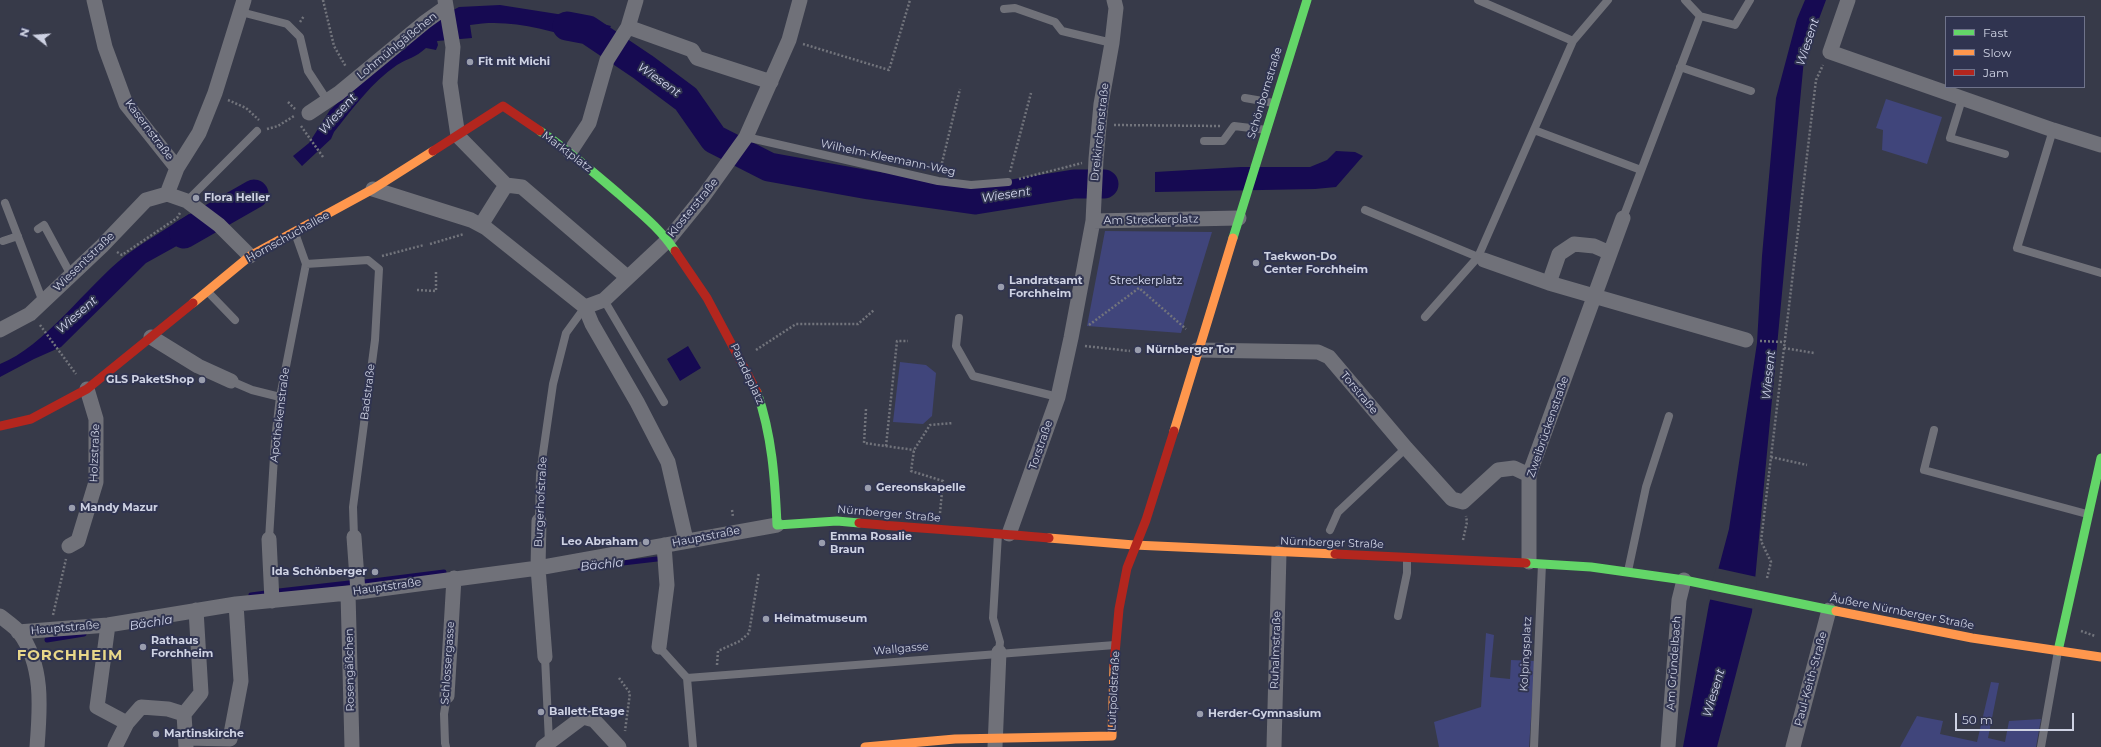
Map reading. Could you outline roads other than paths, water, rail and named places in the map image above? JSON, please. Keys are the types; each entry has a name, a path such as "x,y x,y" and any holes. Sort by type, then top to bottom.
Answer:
{"street":[{"name":"Kasernstraße","path":"94,0 105,47 126,104 177,168"},
{"path":"570,152 589,123 607,60 628,27 636,0"},
{"name":"Klosterstraße","path":"585,307 604,300 668,240 703,198 746,138 788,40 800,0"},
{"name":"Dreikirchenstraße","path":"1093,221 1100,116 1112,43 1116,8 1114,0"},
{"name":"Schönbornstraße","path":"1239,218 1307,0"},
{"path":"1848,0 1830,52 2052,130 2101,145"},
{"path":"446,4 453,47 450,83 452,139 506,185 522,187 627,277"},
{"name":"Lohmühlgäßchen","path":"302,114 339,93 446,4"},
{"path":"242,6 215,93 199,133 177,168 167,194 187,201 219,225 250,256"},
{"path":"628,27 692,50 697,58 771,82"},
{"name":"Marktplatz","path":"373,189 503,106 570,152 648,219 668,240"},
{"path":"484,227 506,185"},
{"path":"373,189 471,220 484,227 585,307 592,324 637,402 668,462 686,540"},
{"name":"Hornschuchallee","path":"0,426 31,419 87,389 250,256 295,233 373,189"},
{"name":"Wiesentstraße","path":"0,330 30,314 102,246 146,200 167,194"},
{"path":"1134,545 1146,520 1198,346 1239,218"},
{"name":"Am Streckerplatz","path":"1070,341 1093,221 1239,218"},
{"name":"Zweibrückenstraße","path":"1535,563 1529,475 1593,296 1623,218"},
{"name":"Paradeplatz","path":"668,240 706,298 742,359 755,385 766,414 774,466 777,525"},
{"path":"1549,283 1559,254 1574,244 1594,246 1610,253"},
{"path":"1481,259 1549,283 1746,340"},
{"path":"151,337 198,366 231,381"},
{"name":"Torstraße","path":"1004,533 1058,397 1070,341"},
{"name":"Torstraße","path":"1198,346 1318,352 1329,357 1406,448 1452,499 1463,502 1498,470 1514,468 1529,475"},
{"name":"Holzstraße","path":"69,546 78,541 96,482 96,419 87,389"},
{"path":"2058,651 2101,458"},
{"name":"Burgerhofstraße","path":"538,521 538,568 545,657"},
{"name":"Nürnberger Straße","path":"777,525 836,521 938,531 1004,533 1134,545 1280,553 1535,563"},
{"name":"Hauptstraße","path":"0,616 18,632 108,625 236,604 353,592 538,568 686,540 777,525"},
{"name":"Badstraße","path":"353,592 354,537"},
{"name":"Apothekenstraße","path":"269,539 272,601"},
{"path":"659,647 667,585 664,545"},
{"name":"Luitpoldstraße","path":"865,747 1112,736 1116,644 1121,597 1134,545"},
{"name":"Ruhalmstraße","path":"1274,747 1280,553"},
{"path":"1535,563 1628,571 1692,581"},
{"name":"Schlossergasse","path":"447,696 454,578"},
{"name":"Äußere Nürnberger Straße","path":"1692,581 1972,638 2101,657"},
{"name":"Am Gründelbach","path":"1668,747 1679,600 1692,581"},
{"name":"Rosengäßchen","path":"352,747 353,592"},
{"path":"196,610 201,693 184,714 186,742 230,739 241,681 236,604"},
{"name":"Paul-Keith-Straße","path":"1793,747 1829,610"},
{"path":"108,625 97,707 127,723"},
{"path":"18,632 31,656 39,688 37,747"},
{"path":"995,742 999,652"},
{"path":"115,747 127,723 141,707 168,709 184,714"},
{"path":"546,744 583,716 600,716 621,743"}],"lane":[{"path":"1478,0 1573,41"},
{"path":"1425,318 1481,259 1534,130 1573,41 1608,0"},
{"path":"1685,0 1700,16 1735,25 1750,0"},
{"path":"242,6 287,24 300,37 308,71 327,100"},
{"path":"1004,9 1015,8 1055,22 1062,31 1112,43"},
{"path":"1623,218 1700,16"},
{"path":"1680,67 1751,92"},
{"path":"1245,98 1274,103"},
{"path":"1962,99 1950,138 2005,154"},
{"path":"1204,141 1223,141 1234,126 1267,130"},
{"path":"1534,130 1641,170"},
{"path":"2052,130 2017,248 2101,273"},
{"path":"187,201 256,131"},
{"name":"Wilhelm-Kleemann-Weg","path":"746,138 938,181 971,185 1008,182"},
{"path":"5,203 43,302"},
{"path":"1365,210 1481,259"},
{"path":"38,229 44,225 71,275"},
{"path":"295,233 306,264"},
{"path":"3,241 18,236"},
{"name":"Badstraße","path":"306,264 368,260 379,269 375,340 353,507 354,537"},
{"name":"Apothekenstraße","path":"269,539 275,440 280,397 306,264"},
{"path":"207,291 235,320"},
{"path":"604,300 664,402"},
{"name":"Burgerhofstraße","path":"538,521 540,474 553,384 566,333 585,307"},
{"path":"959,318 956,346 973,376 1058,397"},
{"path":"231,381 252,390 280,397"},
{"path":"1628,571 1646,487 1669,416"},
{"path":"1934,430 1924,470 2088,515"},
{"path":"1330,530 1338,512 1406,448"},
{"path":"999,652 1000,642 993,618 1004,533"},
{"path":"1398,616 1407,573 1408,557"},
{"name":"Kolpingsplatz","path":"1534,747 1535,563"},
{"name":"Wallgasse","path":"687,678 999,652 1116,644"},
{"path":"659,647 687,678 694,747"},
{"path":"2041,747 2058,651"},
{"path":"545,657 546,744"},
{"name":"Schlossergasse","path":"446,747 444,744 444,714 447,696"}],"water":[{"path":"1805,0 1826,0 1804,59 1752,612 1717,747 1683,747 1709,604 1729,529 1757,343 1762,256 1776,98 1797,19"},
{"path":"500,5 570,16 611,26 598,50 585,44 584,40 527,26 499,23 470,25 472,38 437,41 438,45 436,50 426,48 397,65 379,79 334,132 331,139 302,166 293,156 309,143 330,110 366,76 436,19 459,7"},
{"path":"1336,151 1355,152 1363,156 1336,187 1315,189 1155,192 1155,172 1241,167 1310,167 1327,160"},
{"path":"189,214 211,227 146,263 61,347 0,377 0,364 16,356 33,344 125,256"},
{"path":"688,346 701,368 680,381 667,359"}],"waterway":[{"name":"Wiesent","path":"567,26 588,30 643,67 686,99 714,139 769,167 869,185 975,200 1074,184 1104,184"},
{"name":"Wiesent","path":"184,234 254,194"},
{"name":"Bächla","path":"580,568 657,559"},
{"name":"Bächla","path":"365,582 444,572"},
{"name":"Bächla","path":"279,591 349,583"},
{"name":"Bächla","path":"251,595 266,593"},
{"name":"Bächla","path":"47,640 84,634"}],"place":[{"name":"Fit mit Michi","path":"470,62"},
{"name":"Flora Heller","path":"196,198"},
{"name":"Taekwon-Do Center Forchheim","path":"1256,263"},
{"name":"Landratsamt Forchheim","path":"1001,287"},
{"name":"Nürnberger Tor","path":"1138,350"},
{"name":"GLS PaketShop","path":"202,380"},
{"name":"Gereonskapelle","path":"868,488"},
{"name":"Mandy Mazur","path":"72,508"},
{"name":"Leo Abraham","path":"646,542"},
{"name":"Emma Rosalie Braun","path":"822,543"},
{"name":"Ida Schönberger","path":"375,572"},
{"name":"Heimatmuseum","path":"766,619"},
{"name":"Rathaus Forchheim","path":"143,647"},
{"name":"Ballett-Etage","path":"541,712"},
{"name":"Herder-Gymnasium","path":"1200,714"},
{"name":"Martinskirche","path":"156,734"}],"district":[{"name":"FORCHHEIM","path":"70,656"}],"park label":[{"name":"Streckerplatz","path":"1146,281"}]}
